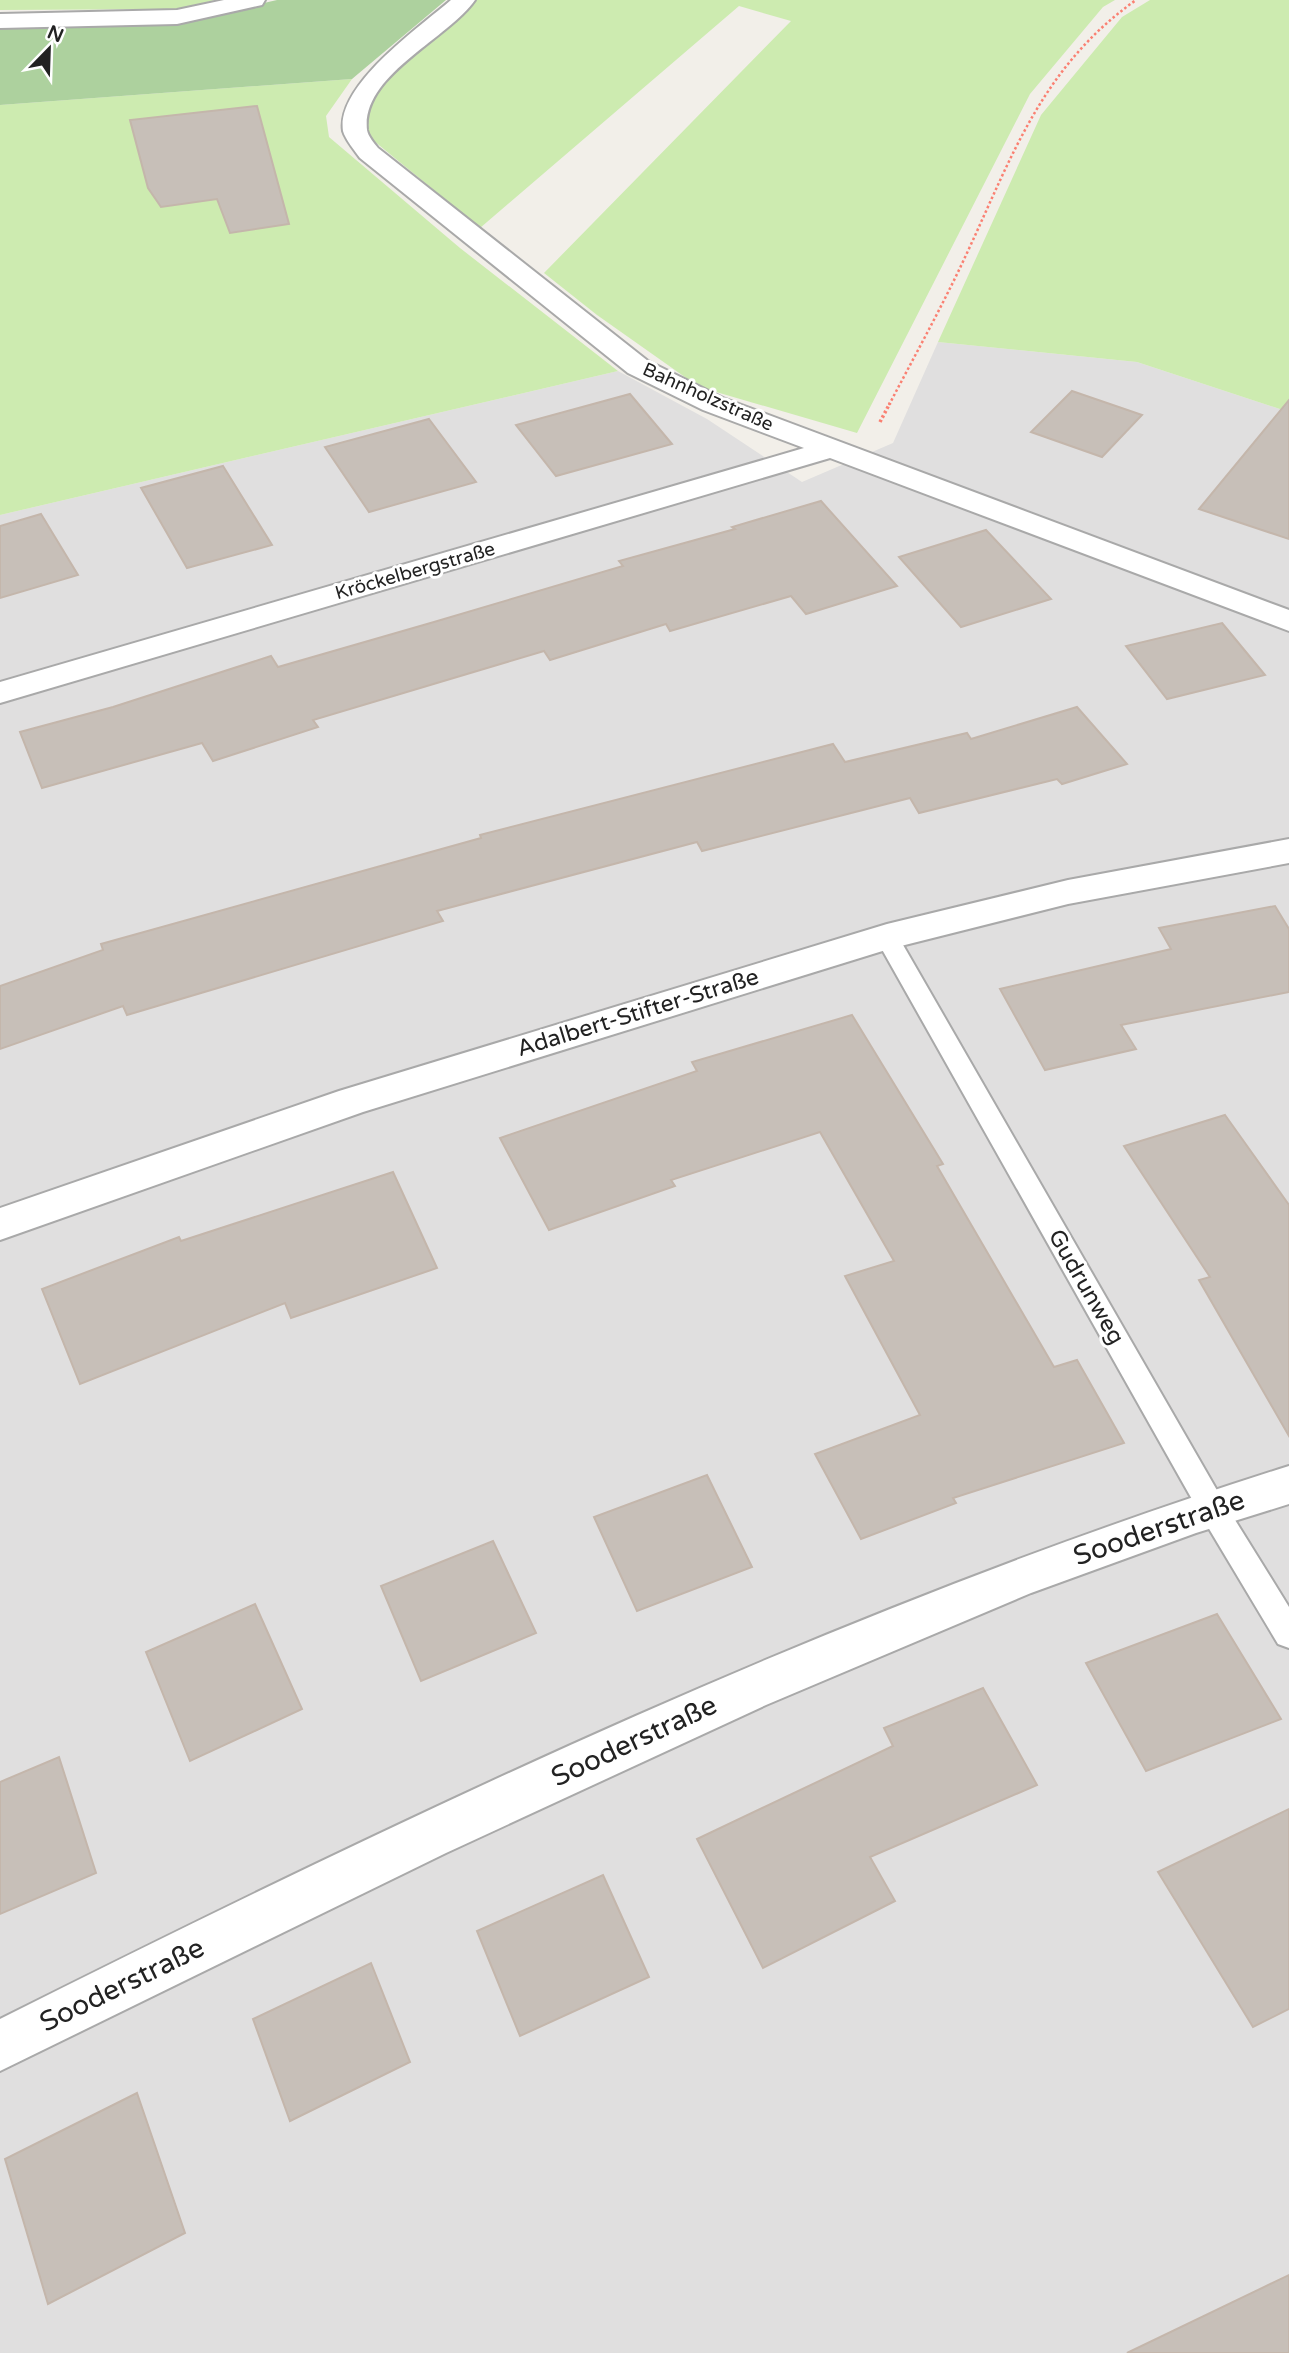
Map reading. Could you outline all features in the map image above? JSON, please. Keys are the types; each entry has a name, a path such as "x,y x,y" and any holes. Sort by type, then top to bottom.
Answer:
{"street":[{"path":"0,21 177,18 254,0"},
{"name":"Bahnholzstraße","path":"464,0 379,75 357,106 355,132 369,153 638,367 713,404 1289,621"},
{"name":"Kröckelbergstraße","path":"0,693 831,449"},
{"name":"Adalbert-Stifter-Straße","path":"0,1224 352,1101 887,937 1068,892 1289,851"},
{"name":"Sooderstraße","path":"0,2046 382,1857 857,1641 1037,1570 1212,1508 1289,1485"}],"lane":[{"name":"Gudrunweg","path":"887,937 1212,1508 1289,1634"}],"path":[{"path":"831,449 877,427 936,315 1048,85 1111,14 1136,0"}],"shaded area":[{"path":"938,342 1137,362 1289,412 1289,2353 0,2353 0,515 618,371 707,419 802,482 893,443"}],"green space":[{"path":"0,0 215,0 180,9 0,10"},
{"path":"277,0 446,0 352,79 0,105 0,22 184,21"},
{"path":"474,0 1115,0 1103,7 1030,94 857,433 699,387 597,315 544,273 791,21 739,6 480,228 363,132 366,106 385,78"},
{"path":"1150,0 1289,0 1289,412 1137,362 938,342 1041,115 1122,17"},
{"path":"352,79 326,116 329,137 460,248 618,371 0,515 0,105"}],"building":[{"path":"257,106 289,224 230,233 217,199 161,207 148,188 130,120"},
{"path":"1072,391 1142,415 1102,457 1031,432"},
{"path":"630,394 672,444 556,476 516,425"},
{"path":"1289,400 1289,539 1199,509"},
{"path":"429,419 476,482 369,512 325,447"},
{"path":"223,466 272,545 187,568 141,488"},
{"path":"821,501 897,586 806,614 791,596 670,631 666,624 550,660 544,651 313,720 318,727 213,761 202,743 42,788 20,732 113,707 271,656 278,667 623,566 619,561 735,529 732,527"},
{"path":"41,514 78,575 0,598 0,526"},
{"path":"986,530 1051,599 961,627 899,557"},
{"path":"1222,623 1265,675 1167,699 1126,646"},
{"path":"1077,707 1127,764 1062,784 1057,779 919,813 910,798 702,851 697,842 437,911 443,921 127,1015 123,1006 0,1049 0,986 103,950 101,944 481,838 480,835 833,744 845,762 967,733 971,739"},
{"path":"1275,906 1289,929 1289,992 1121,1025 1136,1049 1045,1070 1000,989 1171,949 1159,928"},
{"path":"852,1015 943,1164 937,1166 1054,1367 1077,1360 1124,1443 953,1498 956,1503 861,1539 815,1454 920,1415 845,1276 894,1261 820,1132 671,1180 675,1186 549,1230 500,1138 697,1071 692,1062"},
{"path":"1225,1115 1289,1205 1289,1436 1199,1280 1210,1277 1124,1146"},
{"path":"393,1172 437,1268 291,1318 285,1303 80,1384 42,1289 179,1237 181,1241"},
{"path":"707,1475 752,1567 637,1611 594,1517"},
{"path":"493,1541 536,1633 421,1681 381,1586"},
{"path":"255,1604 302,1709 190,1761 146,1652"},
{"path":"1217,1614 1281,1719 1146,1771 1086,1663"},
{"path":"983,1688 1037,1785 870,1857 895,1901 763,1968 697,1839 893,1746 884,1728"},
{"path":"59,1757 96,1873 0,1914 0,1782"},
{"path":"1289,1809 1289,2009 1253,2027 1158,1872"},
{"path":"603,1875 649,1977 520,2036 477,1931"},
{"path":"371,1963 410,2062 290,2121 253,2019"},
{"path":"137,2093 185,2233 48,2304 5,2159"},
{"path":"1289,2275 1289,2353 1127,2353"}]}
